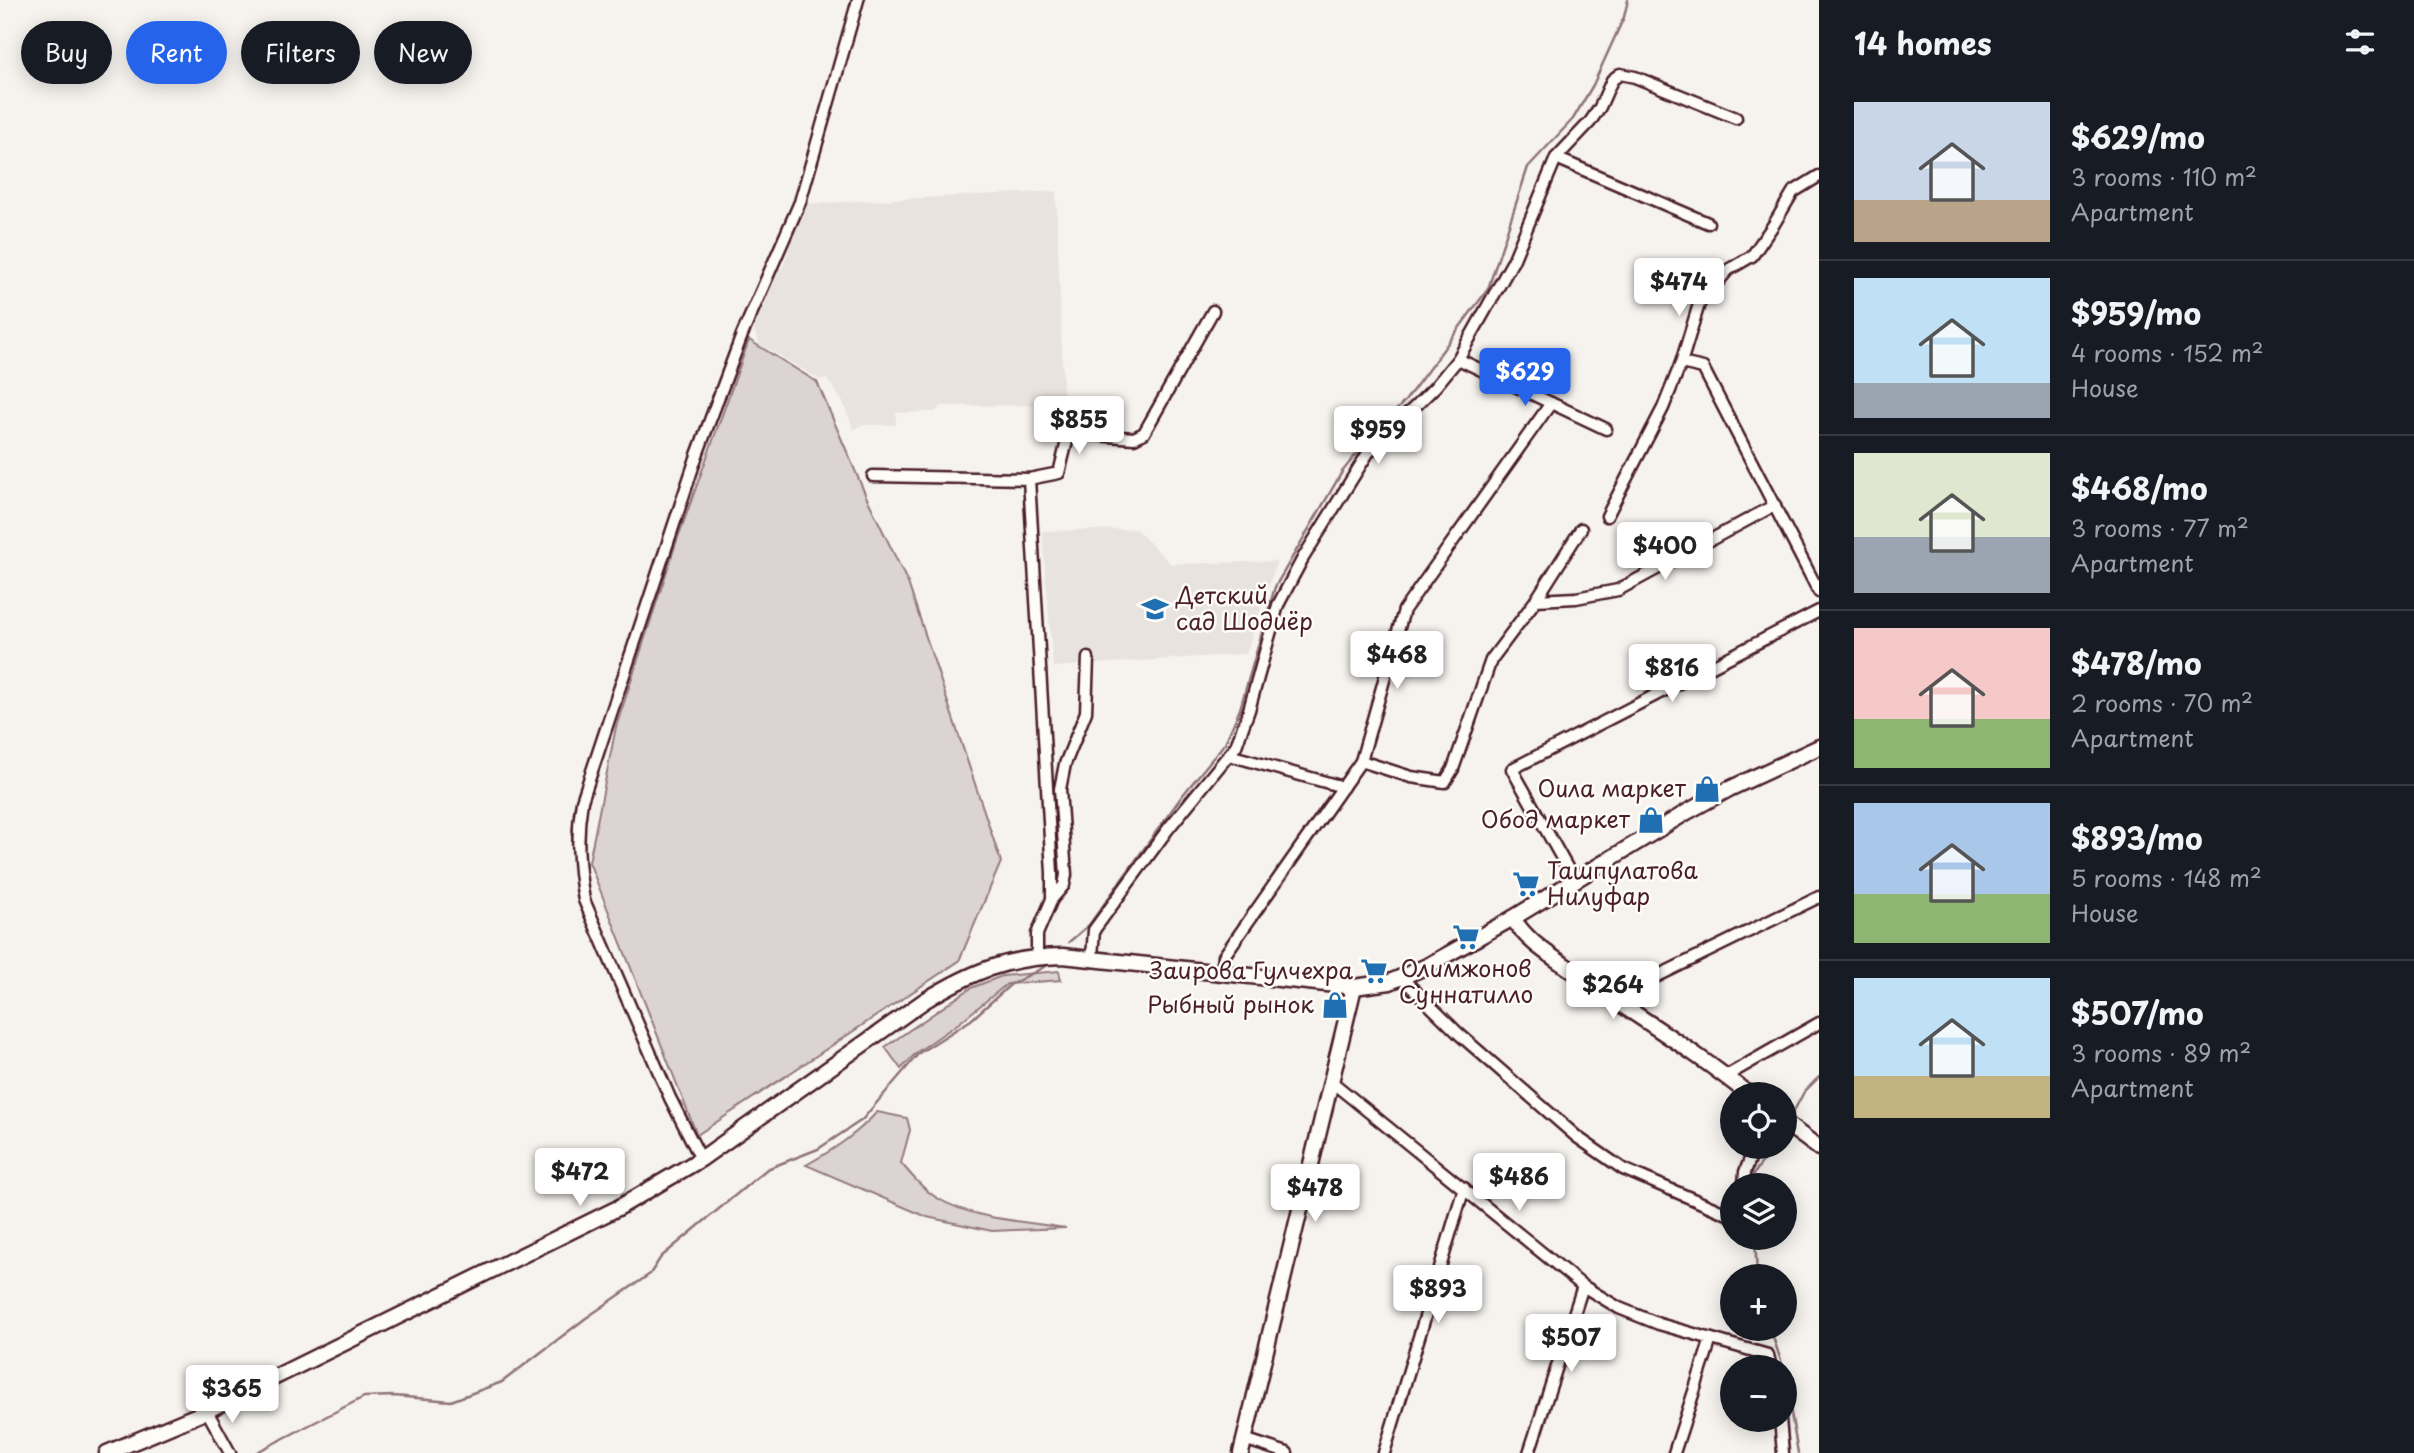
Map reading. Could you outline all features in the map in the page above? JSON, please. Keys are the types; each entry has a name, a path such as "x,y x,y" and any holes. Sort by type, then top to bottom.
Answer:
{"main road":[{"path":"107,1453 207,1411 596,1220 701,1159 924,1001 951,984 999,964 1037,956 1092,957 1354,987 1378,985 1402,978 1513,918 1729,789 1819,747"},
{"path":"1513,918 1527,938 1733,1082"},
{"path":"1242,1446 1354,987"},
{"path":"1797,1132 1819,1148"}],"street":[{"path":"701,1159 670,1098 584,900 579,872 578,826 582,801 697,455 742,335 800,202 858,0"},
{"path":"1092,957 1094,930 1168,829 1229,755 1241,734 1278,605 1303,558 1368,453 1435,387 1458,359 1513,261 1556,158 1590,121 1600,107 1612,80 1620,74 1635,77 1736,118"},
{"path":"1556,158 1708,223"},
{"path":"1607,516 1663,408 1681,363 1699,304 1728,270 1752,256 1793,192 1819,176"},
{"path":"873,476 1029,479 1059,473 1069,432 1134,438 1144,433 1213,311"},
{"path":"1458,359 1606,429"},
{"path":"1681,363 1703,368 1819,592"},
{"path":"1222,972 1224,956 1361,761 1404,610 1550,403"},
{"path":"1029,479 1052,899"},
{"path":"1536,600 1618,590 1775,505"},
{"path":"1361,761 1411,777 1445,782 1453,769 1490,660 1536,600 1581,529"},
{"path":"1574,880 1512,769 1819,611"},
{"path":"1037,956 1037,934 1052,899 1064,885 1066,875 1061,775 1086,712 1088,658"},
{"path":"1229,755 1343,786"},
{"path":"1616,1002 1623,993 1819,897"},
{"path":"1402,978 1458,1034 1577,1137 1623,1169 1720,1211"},
{"path":"1726,1076 1819,1023"},
{"path":"1332,1082 1583,1286 1619,1308 1659,1324 1768,1355"},
{"path":"1384,1453 1464,1188"},
{"path":"1529,1453 1583,1286"},
{"path":"1674,1453 1711,1339"},
{"path":"207,1411 230,1453"},
{"path":"1781,1432 1783,1453"},
{"path":"1242,1446 1287,1453"}],"shaded area":[{"path":"1056,191 1064,405 941,406 935,412 896,413 896,425 861,425 854,430 842,401 826,378 821,380 759,344 753,327 776,271 783,267 803,204"},
{"path":"749,340 817,382 866,496 908,583 1001,862 959,961 697,1135 589,862 616,727 675,546"},
{"name":"Детский сад Шодиёр","path":"1136,529 1171,564 1277,561 1246,654 1053,667 1042,531"},
{"path":"1059,971 1061,980 1007,984 959,1023 917,1052 901,1069 885,1047 971,988 1002,976"},
{"path":"877,1112 907,1118 910,1130 901,1163 937,1198 983,1215 1066,1228 992,1231 927,1217 806,1165 844,1142"}],"waterway":[{"path":"1069,942 1089,925 1182,796 1225,743 1240,709 1275,587 1342,472 1370,437 1405,401 1488,289 1528,167 1573,119 1593,85 1624,17 1628,0"},
{"path":"255,1453 364,1397 394,1396 451,1401 502,1382 586,1318 650,1274 661,1257 767,1169 818,1149 862,1120 919,1053 971,1020 1010,985 1046,966"},
{"path":"1797,1105 1804,1092 1819,1077"},
{"path":"1755,1173 1764,1159"},
{"path":"1756,1250 1756,1264"},
{"path":"1774,1341 1779,1355"},
{"path":"1794,1432 1798,1453"}],"place":[{"name":"Детский сад Шодиёр","path":"1155,609"},
{"name":"Оила маркет","path":"1707,789"},
{"name":"Обод маркет","path":"1651,820"},
{"name":"Ташпулатова Нилуфар","path":"1526,884"},
{"name":"Олимжонов Суннатилло","path":"1466,937"},
{"name":"Заирова Гулчехра","path":"1374,971"},
{"name":"Рыбный рынок","path":"1335,1005"}]}
